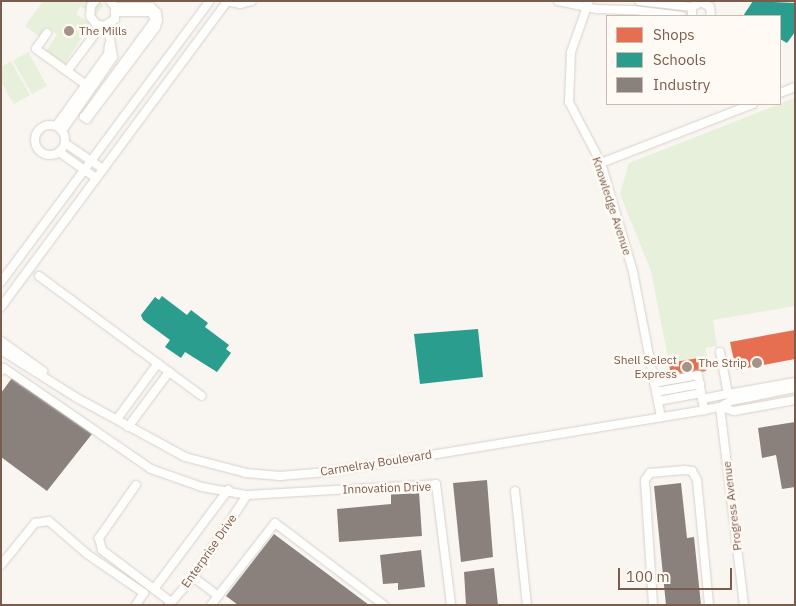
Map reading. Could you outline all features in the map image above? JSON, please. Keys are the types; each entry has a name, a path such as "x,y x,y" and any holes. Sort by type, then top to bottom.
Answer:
{"street":[{"path":"59,128 88,86 113,57 105,25 90,16 90,6 95,1"},
{"path":"1,282 89,160 210,1"},
{"path":"1,307 226,2 252,1"},
{"path":"558,1 655,9 692,7 705,2 710,7 711,15"},
{"path":"639,1 655,9 678,15"},
{"path":"152,4 158,13 156,27 87,119 84,117 155,20 151,12 114,7 152,4"},
{"name":"Knowledge Avenue","path":"589,4 571,52 568,102 601,163 633,272 661,417"},
{"path":"67,71 105,25 114,7"},
{"path":"692,7 692,15"},
{"path":"47,33 36,49 88,86"},
{"path":"159,69 171,78"},
{"path":"781,93 795,87"},
{"path":"141,93 154,101"},
{"path":"601,163 750,105"},
{"path":"59,128 42,128 36,143 48,155 59,152 65,143"},
{"path":"59,128 65,143 103,169"},
{"path":"59,152 96,178"},
{"path":"39,276 202,396"},
{"name":"Carmelray Boulevard","path":"1,341 30,359 51,380"},
{"name":"Carmelray Boulevard","path":"1,350 77,398 185,457 246,473 280,476 327,472 704,410 720,408 734,411 795,400"},
{"path":"720,352 728,394"},
{"path":"117,419 158,363"},
{"path":"1,371 4,368 151,469 202,487 248,495"},
{"path":"128,426 169,372"},
{"path":"654,383 698,376 704,410"},
{"path":"658,401 779,388 795,382"},
{"path":"656,392 700,384"},
{"name":"Carmelray Boulevard","path":"720,408 731,401 779,388 795,388"},
{"name":"Progress Avenue","path":"720,408 744,605"},
{"path":"653,605 645,480 650,473 685,470 692,471 697,480 709,605"},
{"name":"Innovation Drive","path":"248,495 436,484 451,605"},
{"path":"136,485 98,538 102,550 154,589 170,604"},
{"path":"154,589 228,490"},
{"path":"515,491 527,605"},
{"name":"Enterprise Drive","path":"170,604 193,577 248,495"},
{"path":"1,565 35,523 49,521 87,554 144,593 136,605"},
{"path":"212,605 275,524 384,605"},
{"path":"193,577 218,596"}],"green space":[{"name":"The Mills","path":"43,1 99,1 104,5 95,16 80,6 76,14 91,24 64,65 46,51 57,35 47,27 40,37 25,26"},
{"path":"28,52 47,86 32,94 13,61"},
{"path":"11,61 30,95 14,104 1,82 1,67"},
{"path":"795,98 795,306 713,320 717,346 705,348 707,356 669,363 651,271 620,194 629,163"}],"building: Shops":[{"path":"795,330 795,359 736,370 730,342"},
{"name":"Shell Select Express","path":"704,357 706,371 671,377 669,363"}],"building: Schools":[{"path":"753,1 795,3 795,32 787,43 781,40 781,15 744,15"},
{"path":"162,296 187,315 191,310 208,323 205,327 229,345 226,349 231,353 217,372 185,352 181,358 165,347 170,340 143,320 141,315 155,297 159,300"},
{"path":"478,329 483,377 420,384 414,334"}],"building: Industry":[{"path":"12,378 92,434 47,491 1,457 1,393"},
{"path":"795,422 795,487 782,489 776,455 762,458 758,428"},
{"path":"487,480 493,557 461,562 453,483"},
{"path":"681,483 687,538 694,537 701,605 666,605 654,486"},
{"path":"419,492 422,536 339,542 337,509 391,504 391,494"},
{"path":"274,534 369,605 238,605 226,596"},
{"path":"421,550 425,587 398,590 398,583 383,584 380,555"},
{"path":"494,568 498,605 466,605 464,572"}],"place":[{"name":"The Mills","path":"69,31"},
{"name":"The Strip","path":"757,363"},
{"name":"Shell Select Express","path":"687,367"}]}
